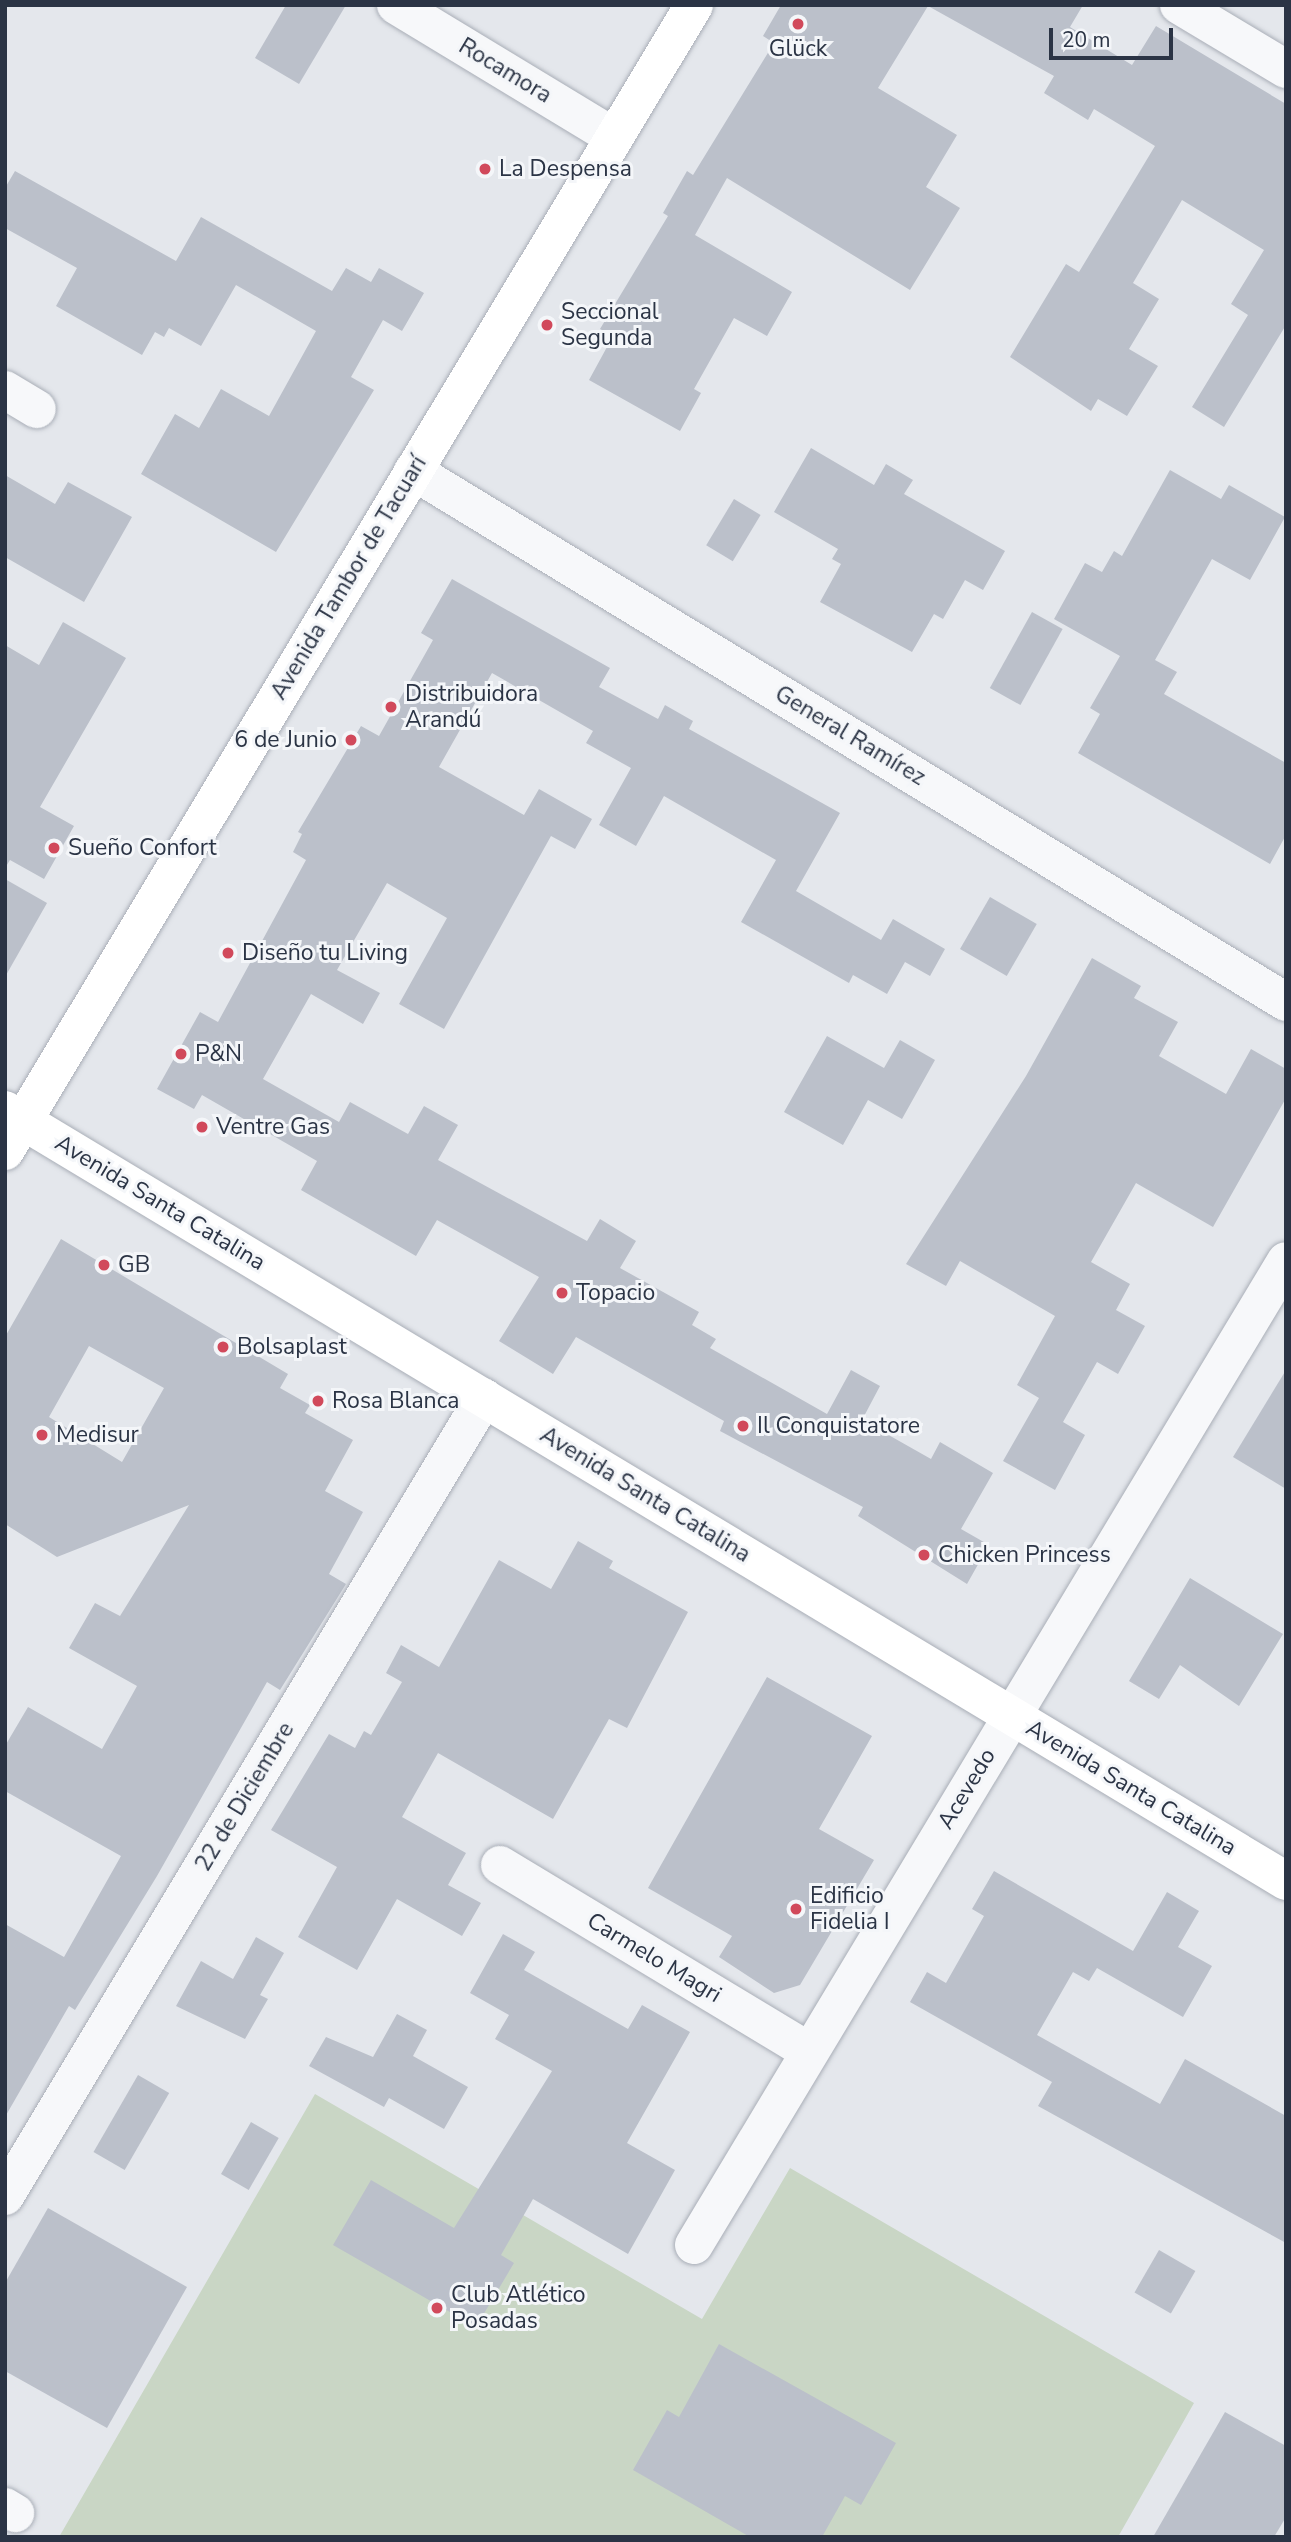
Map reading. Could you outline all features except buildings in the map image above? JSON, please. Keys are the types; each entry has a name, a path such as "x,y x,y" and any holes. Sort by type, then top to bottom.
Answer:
{"main road":[{"name":"Avenida Tambor de Tacuarí","path":"11,1127 413,471 694,5"},
{"name":"Avenida Santa Catalina","path":"11,1127 484,1398 1286,1881"}],"street":[{"name":"Rocamora","path":"396,5 614,137"},
{"path":"1179,5 1286,69"},
{"path":"5,390 37,409"},
{"name":"General Ramírez","path":"413,471 1286,1002"},
{"name":"Acevedo","path":"694,2245 807,2050 1286,1261"},
{"name":"22 de Diciembre","path":"5,2196 484,1398"},
{"name":"Carmelo Magri","path":"500,1865 807,2050"}],"green space":[{"name":"Club Atlético Posadas","path":"315,2094 702,2319 790,2168 1194,2403 1118,2537 59,2537"}],"place":[{"name":"Glück","path":"798,24"},
{"name":"La Despensa","path":"485,169"},
{"name":"Seccional Segunda","path":"547,325"},
{"name":"Distribuidora Arandú","path":"391,707"},
{"name":"6 de Junio","path":"351,740"},
{"name":"Sueño Confort","path":"54,848"},
{"name":"Diseño tu Living","path":"228,953"},
{"name":"P&N","path":"181,1054"},
{"name":"Ventre Gas","path":"202,1127"},
{"name":"GB","path":"104,1265"},
{"name":"Topacio","path":"562,1293"},
{"name":"Bolsaplast","path":"223,1347"},
{"name":"Rosa Blanca","path":"318,1401"},
{"name":"Il Conquistatore","path":"743,1426"},
{"name":"Medisur","path":"42,1435"},
{"name":"Chicken Princess","path":"924,1555"},
{"name":"Edificio Fidelia I","path":"796,1909"},
{"name":"Club Atlético Posadas","path":"437,2308"}]}
